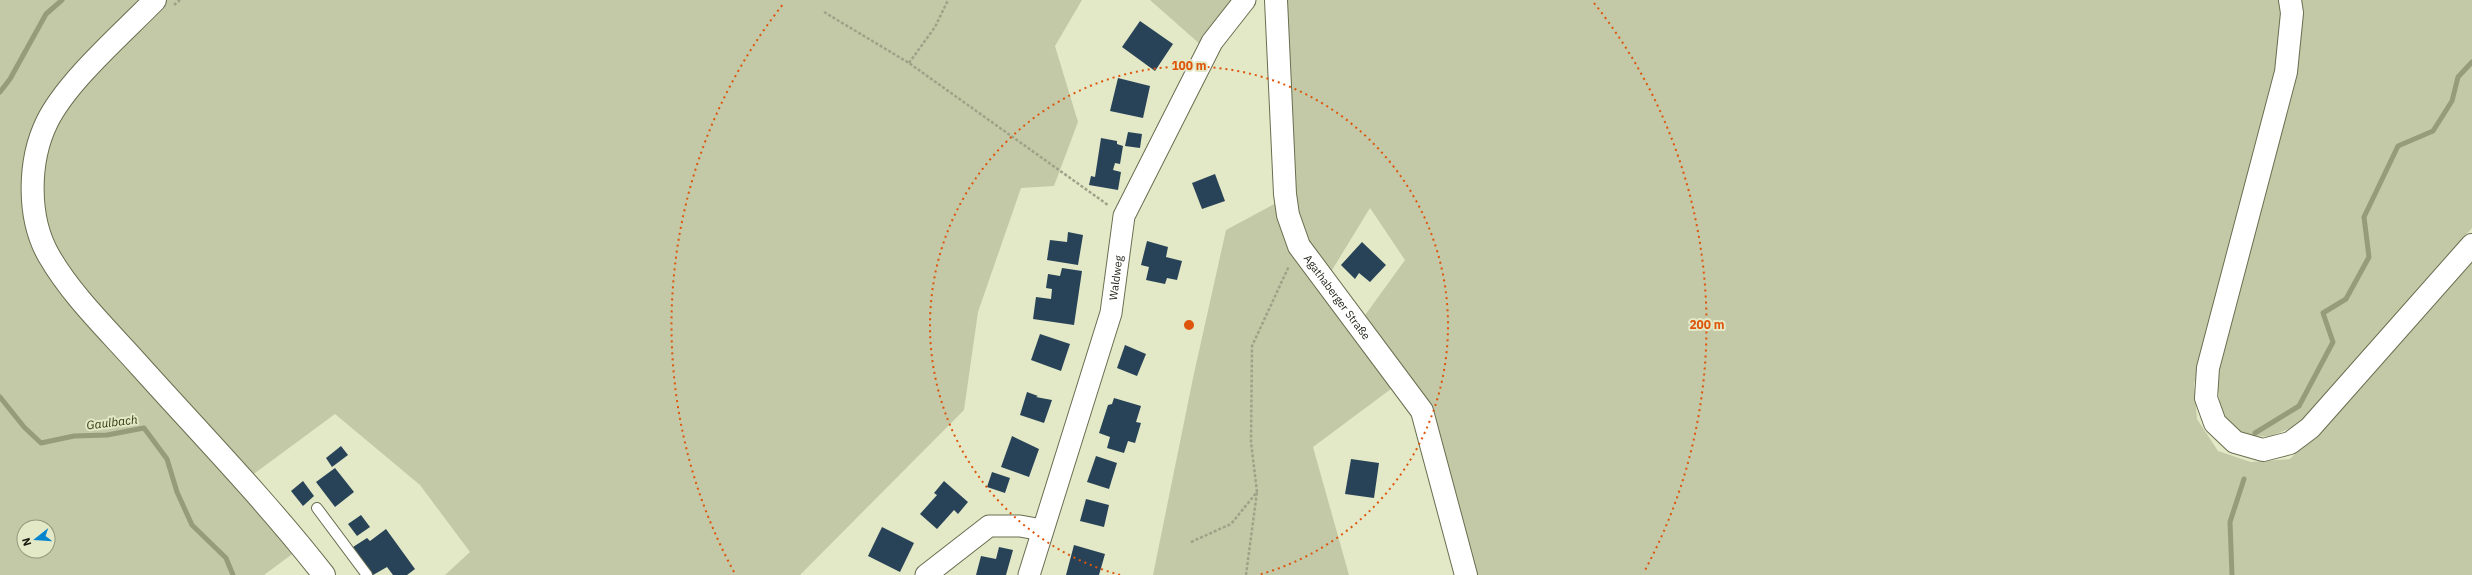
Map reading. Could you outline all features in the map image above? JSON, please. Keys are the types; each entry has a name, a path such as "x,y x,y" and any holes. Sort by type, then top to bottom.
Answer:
{"main road":[{"name":"Agathaberger Straße","path":"1276,0 1285,194 1288,215 1299,246 1422,411 1466,575"},
{"path":"2290,0 2292,12 2286,72 2208,368 2206,398 2215,423 2235,442 2263,450 2290,443 2310,428 2472,244"},
{"path":"162,5 73,85 47,122 34,164 34,216 48,255 75,294 241,478 324,575"}],"street":[{"name":"Waldweg","path":"1029,575 1111,313 1124,216 1212,42 1246,0"},
{"path":"926,575 989,526 1020,526 1042,530"}],"lane":[{"path":"317,508 367,575"}],"path":[{"path":"162,5 180,0"},
{"path":"909,63 935,27 948,0"},
{"path":"824,12 909,63 1124,216"},
{"path":"1246,575 1257,492 1251,442 1252,346 1299,246"},
{"path":"1191,542 1231,524 1257,492"}],"green space":[{"path":"0,0 1082,0 1055,46 1078,122 1054,186 1021,188 978,312 964,410 800,575 445,575 470,552 420,485 335,414 251,476 295,552 264,575 0,575"},
{"path":"1150,0 1235,0 1201,45"},
{"path":"1285,0 2280,0 2282,15 2277,75 2194,384 2197,419 2218,451 2251,462 2290,459 2359,387 2472,259 2472,575 1474,575 1430,408 1363,318 1405,260 1370,208 1329,275 1297,224"},
{"path":"2299,0 2472,0 2472,228 2298,425 2269,437 2241,434 2221,412 2217,380"},
{"path":"1280,201 1395,386 1313,447 1349,575 1153,575 1193,378 1226,230"}],"building":[{"path":"1140,21 1173,44 1155,71 1122,47"},
{"path":"1118,78 1150,86 1143,118 1110,111"},
{"path":"1128,132 1142,134 1140,148 1125,146"},
{"path":"1101,138 1117,141 1117,144 1123,146 1120,164 1115,163 1113,170 1121,172 1118,190 1089,185 1091,176 1095,177"},
{"path":"1215,174 1225,201 1202,209 1192,183"},
{"path":"1068,232 1083,235 1078,265 1047,260 1050,240 1067,242"},
{"path":"1147,241 1168,247 1166,257 1182,261 1177,280 1167,278 1165,284 1146,280 1149,267 1141,265"},
{"path":"1362,242 1386,265 1370,282 1359,273 1355,279 1341,265"},
{"path":"1062,268 1082,271 1074,325 1033,319 1036,297 1051,299 1052,289 1046,288 1048,274 1060,276"},
{"path":"1040,334 1070,344 1061,371 1031,360"},
{"path":"1125,345 1146,354 1137,376 1117,368"},
{"path":"1027,392 1038,396 1036,397 1052,400 1044,423 1020,415"},
{"path":"1114,398 1141,406 1136,422 1141,423 1135,443 1128,441 1124,453 1107,448 1110,437 1099,433 1108,405 1112,404"},
{"path":"1012,436 1039,449 1029,477 1001,467"},
{"path":"341,446 348,455 332,467 326,458"},
{"path":"1096,456 1117,463 1109,489 1087,482"},
{"path":"1351,459 1379,463 1374,498 1345,494"},
{"path":"335,468 354,492 335,507 316,482"},
{"path":"992,472 1010,478 1005,493 987,487"},
{"path":"303,481 314,496 303,506 291,491"},
{"path":"944,481 968,502 958,514 954,510 937,529 920,514 937,495 934,493"},
{"path":"1086,499 1109,505 1104,527 1080,521"},
{"path":"361,515 370,527 357,536 348,524"},
{"path":"882,527 914,543 900,572 868,556"},
{"path":"386,529 415,569 407,575 393,575 387,567 373,575 353,547 367,538 370,541"},
{"path":"1074,545 1105,554 1099,575 1066,575"},
{"path":"999,547 1013,550 1006,575 976,575 981,556 996,559"}],"waterway":[{"name":"Gaulbach","path":"0,92 10,79 46,14 62,0"},
{"path":"2255,433 2299,406 2333,342 2323,313 2346,299 2369,257 2364,217 2398,146 2433,131 2452,101 2458,77 2472,62"},
{"name":"Gaulbach","path":"0,397 24,427 41,443 74,436 107,435 144,428 167,459 177,492 192,525 226,558 233,575"},
{"path":"2232,575 2230,522 2244,479"}]}
